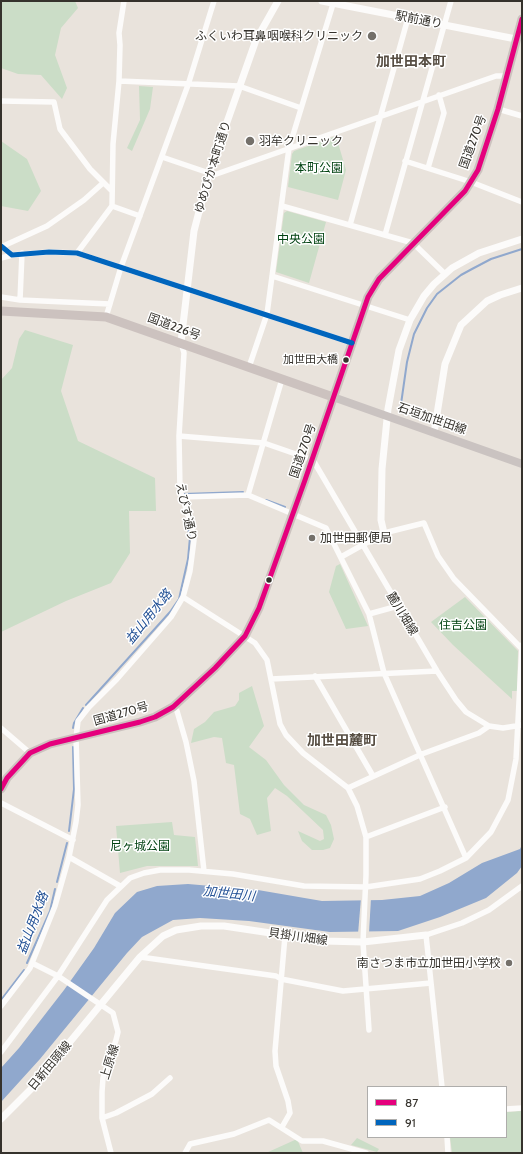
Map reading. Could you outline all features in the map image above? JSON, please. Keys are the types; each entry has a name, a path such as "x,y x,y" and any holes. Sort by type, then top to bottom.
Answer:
{"highway":[{"name":"国道270号","path":"1,789 15,767 30,753 50,744 140,722 155,717 173,707 209,674 245,636 259,608 313,460 365,304 374,286 471,182 483,157 498,109 506,76 519,40 522,19"},
{"name":"国道226号","path":"1,311 106,317 181,342 333,397"}],"main road":[{"name":"石垣加世田線","path":"333,397 522,464"}],"street":[{"path":"77,253 112,206 119,81 119,33 124,1"},
{"path":"106,317 121,267 188,85 214,1"},
{"name":"ゆめぴか本町通り","path":"181,342 186,288 194,231 208,175 256,40 278,1"},
{"name":"駅前通り","path":"322,1 519,40"},
{"path":"385,235 421,102 451,1"},
{"path":"249,367 267,314 289,148 333,4"},
{"path":"350,225 408,18"},
{"path":"162,157 208,175 379,118 439,95 496,76 506,76"},
{"path":"119,81 239,86 301,108"},
{"path":"428,168 444,113 439,95"},
{"path":"1,102 54,102 60,129 72,146 103,183 112,191"},
{"path":"498,109 522,116"},
{"path":"405,161 471,182 522,202"},
{"path":"1,247 47,226 84,200 103,183"},
{"path":"112,206 140,216"},
{"path":"282,206 414,243 445,274"},
{"path":"384,533 381,520 382,469 399,350 410,320 424,296 445,274 480,252 522,239"},
{"path":"1,247 13,255"},
{"path":"20,300 22,253"},
{"path":"1,258 22,253 77,253 352,343"},
{"path":"272,276 365,304 410,320"},
{"path":"432,432 445,364 461,325 488,302 522,288"},
{"path":"1,297 20,300 110,304"},
{"name":"えびす通り","path":"1,1006 30,968 55,906 73,840 78,798 76,738 78,721 171,617 183,597 190,572 194,540 180,490 179,436 184,353 181,342"},
{"path":"248,495 282,379"},
{"path":"179,436 264,443 313,460"},
{"name":"麓川畑線","path":"313,460 436,671 466,712 489,726 503,728 520,725"},
{"path":"182,497 248,495 326,528 369,614 384,673 422,754 466,858"},
{"path":"341,557 384,533 424,523 433,546 454,579 522,649"},
{"path":"183,597 245,636 262,651 267,660 280,724 286,735 303,753 348,788 362,818 366,837 366,889 363,940 369,1030"},
{"path":"369,614 398,606"},
{"path":"1,1052 59,977 107,900 130,878 144,873 160,870 204,871 233,874 304,886 366,889 420,879 466,858 488,837 505,808 513,781 520,725 522,645"},
{"path":"271,679 436,671"},
{"path":"315,676 373,776"},
{"path":"173,707 177,711 186,742 194,781 204,871"},
{"path":"348,788 422,754 479,733 489,726"},
{"path":"1,728 30,753"},
{"path":"1,803 73,840"},
{"path":"366,837 445,808"},
{"path":"68,857 120,886"},
{"name":"貝掛川畑線","path":"99,1006 140,957 163,936 188,927 224,926 324,941 363,940 426,935 462,923 489,910 522,886"},
{"path":"426,935 442,1086"},
{"path":"282,1127 290,1113 288,1101 275,1059 285,936"},
{"path":"140,957 276,976 281,979 343,992 431,984"},
{"name":"上原線","path":"32,962 59,977 99,1006 113,1013 118,1032 116,1046 104,1078 102,1118 110,1153"},
{"name":"日新田頭線","path":"1,1119 31,1089 99,1006"},
{"path":"102,1118 152,1094 170,1078"},
{"path":"507,1109 522,1108"},
{"path":"185,1153 190,1144 234,1134 269,1120 302,1141 323,1141 366,1153"},
{"path":"447,1138 448,1153"}],"green space":[{"path":"1,1 75,1 78,8 61,28 55,55 67,88 62,99 41,75 18,74 1,68"},
{"path":"139,86 153,87 150,109 132,151 127,148 140,120"},
{"name":"本町公園","path":"336,136 346,170 338,200 288,187 292,154 294,151"},
{"path":"1,141 27,159 41,191 28,211 1,206"},
{"name":"中央公園","path":"287,211 326,222 309,283 276,272 284,213"},
{"path":"25,330 73,345 61,391 78,441 155,478 156,511 129,511 130,553 111,583 66,601 1,632 1,380 12,368 19,339"},
{"path":"340,564 368,626 346,629 329,592 336,566"},
{"name":"住吉公園","path":"465,597 518,651 517,691 512,691 512,699 453,645 431,622"},
{"path":"252,686 264,726 249,747 266,760 284,785 304,805 326,815 331,825 334,839 330,848 323,850 312,850 302,841 298,831 320,841 324,839 323,830 287,796 275,788 267,798 271,831 257,835 250,819 240,814 234,765 226,763 222,738 214,737 191,743 194,729 205,722 214,712 235,706 239,700 239,693"},
{"name":"尼ヶ城公園","path":"172,822 174,835 195,837 198,866 147,866 120,873 116,826"},
{"path":"522,1111 522,1153 452,1153 450,1138 507,1138 507,1112"},
{"path":"357,1138 379,1149 377,1152 351,1145"},
{"path":"297,1139 303,1153 266,1153"}],"water":[{"name":"加世田川","path":"522,845 522,866 517,873 486,898 440,917 398,931 330,932 249,921 200,918 173,920 142,937 127,953 40,1059 1,1102 1,1068 19,1048 64,990 94,948 115,913 137,892 157,886 188,884 258,890 322,901 382,900 420,896 449,883 482,863 520,849"}],"pier":[{"path":"361,898 371,898 369,933 358,934"}],"waterway":[{"path":"400,411 407,362 414,334 427,308 437,294 461,275 472,269 491,259 522,249"},
{"path":"183,494 243,492"},
{"path":"266,500 285,507"},
{"name":"益山用水路","path":"86,705 170,612 179,599 188,559 190,537 187,525"},
{"name":"益山用水路","path":"73,728 74,723 83,708"},
{"name":"益山用水路","path":"69,831 74,789 73,747"},
{"name":"益山用水路","path":"57,882 67,843"},
{"name":"益山用水路","path":"27,963 50,911 55,889"},
{"name":"益山用水路","path":"1,1000 24,970"}],"transit line":[{"name":"87","path":"1,789 7,778 30,753 50,744 140,722 155,717 173,707 215,668 245,636 259,608 368,297 379,279 465,191 478,170 498,109 522,19"},
{"name":"91","path":"1,246 12,255 49,252 77,253 352,343"}],"place":[{"name":"ふくいわ耳鼻咽喉科クリニック","path":"372,36"},
{"name":"羽牟クリニック","path":"250,141"},
{"name":"加世田大橋","path":"346,360"},
{"name":"加世田郵便局","path":"312,538"},
{"name":"南さつま市立加世田小学校","path":"509,963"}],"district":[{"name":"加世田本町","path":"411,62"},
{"name":"加世田麓町","path":"342,741"}]}
